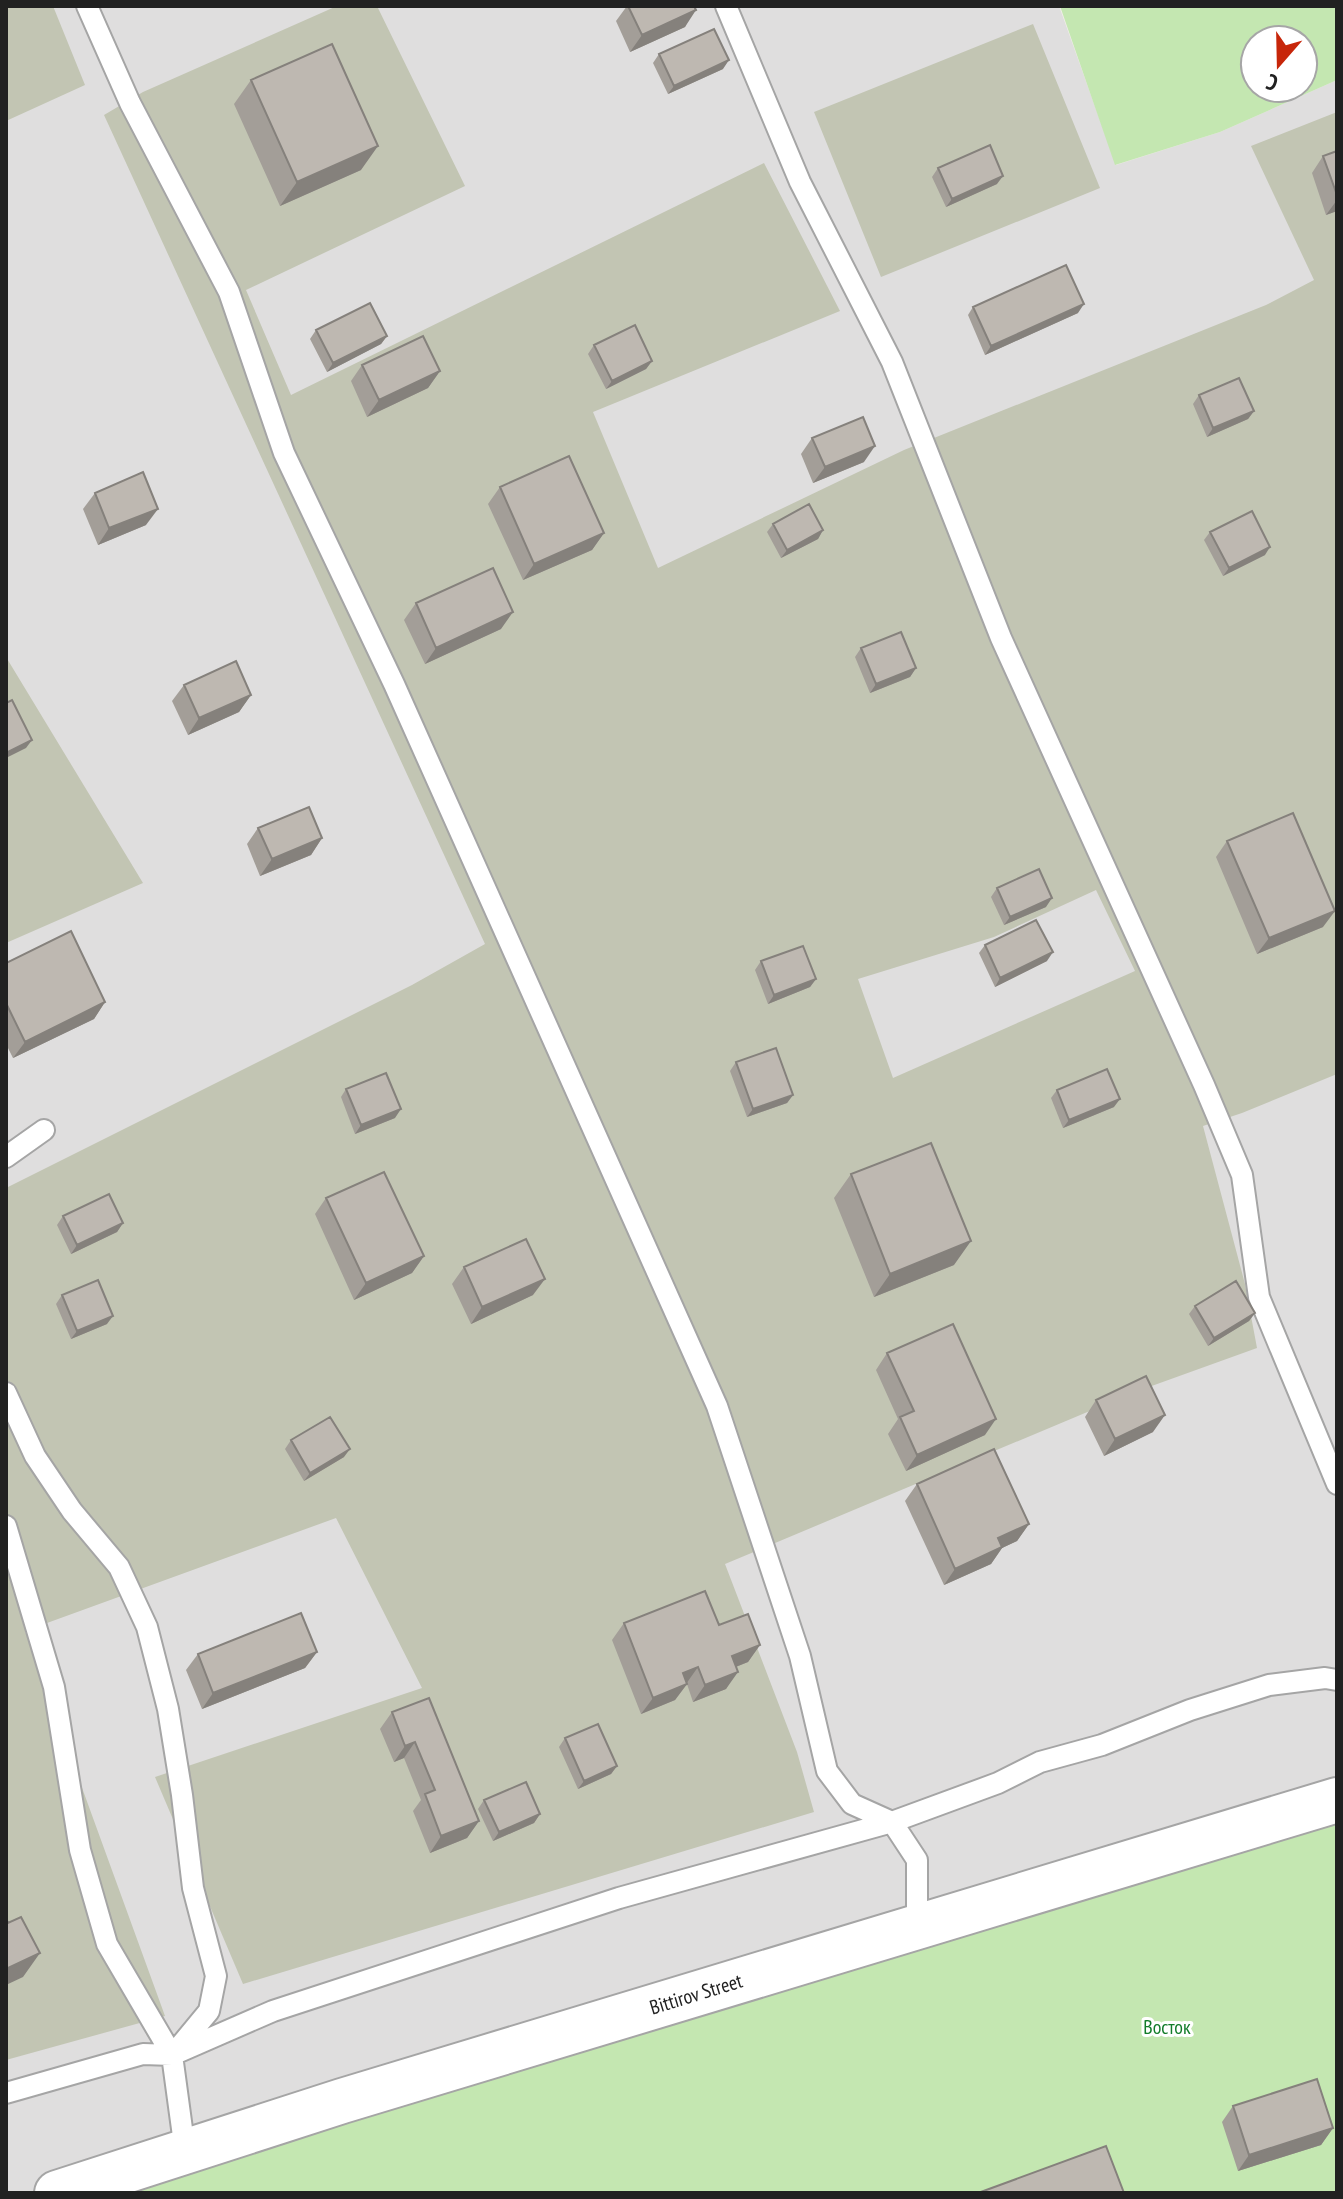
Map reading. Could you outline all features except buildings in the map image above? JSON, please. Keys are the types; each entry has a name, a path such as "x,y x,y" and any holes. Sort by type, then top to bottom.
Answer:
{"street":[{"name":"Bittirov Street","path":"57,2193 342,2101 1337,1800"}],"lane":[{"path":"87,6 130,103 229,292 284,453 394,684 717,1406 800,1656 827,1771 852,1804 892,1822 917,1860 917,1927"},
{"path":"726,6 800,182 892,362 1001,638 1242,1175 1259,1297 1337,1484"},
{"path":"6,1157 44,1130"},
{"path":"6,1393 35,1456 72,1511 119,1567 147,1627 161,1681 182,1795 193,1888 216,1976 209,2011 172,2055"},
{"path":"6,1526 54,1687 80,1850 107,1944 172,2055 185,2151"},
{"path":"6,2093 143,2054 172,2055 273,2011 619,1898 892,1822 998,1783 1040,1762 1102,1745 1190,1710 1269,1685 1325,1678 1337,1680"}],"shaded area":[{"path":"6,6 1059,6 1116,165 1220,132 1283,104 1319,104 1319,88 1337,80 1337,1800 57,2193 6,2193"},
{"path":"6,6 53,6 85,85 6,121"},
{"path":"337,6 377,6 465,186 246,290 291,395 764,163 840,311 593,412 658,568 904,450 1266,305 1314,280 1251,146 1337,112 1337,1074 1203,1126 1245,1284 1257,1348 1135,1392 725,1564 797,1752 814,1812 243,1984 155,1777 422,1688 336,1518 25,1631 165,2016 6,2060 6,1188 412,985 485,944 104,115 143,92","holes":["1096,890 1135,971 893,1078 858,979 994,937"]},
{"path":"1033,24 1100,188 881,277 814,112"},
{"path":"6,657 143,883 6,943"}],"green space":[{"path":"1060,6 1337,6 1337,80 1319,88 1319,24 1239,24 1239,104 1283,104 1220,132 1115,165"},
{"name":"Восток","path":"1337,1800 1337,2193 57,2193"}]}
